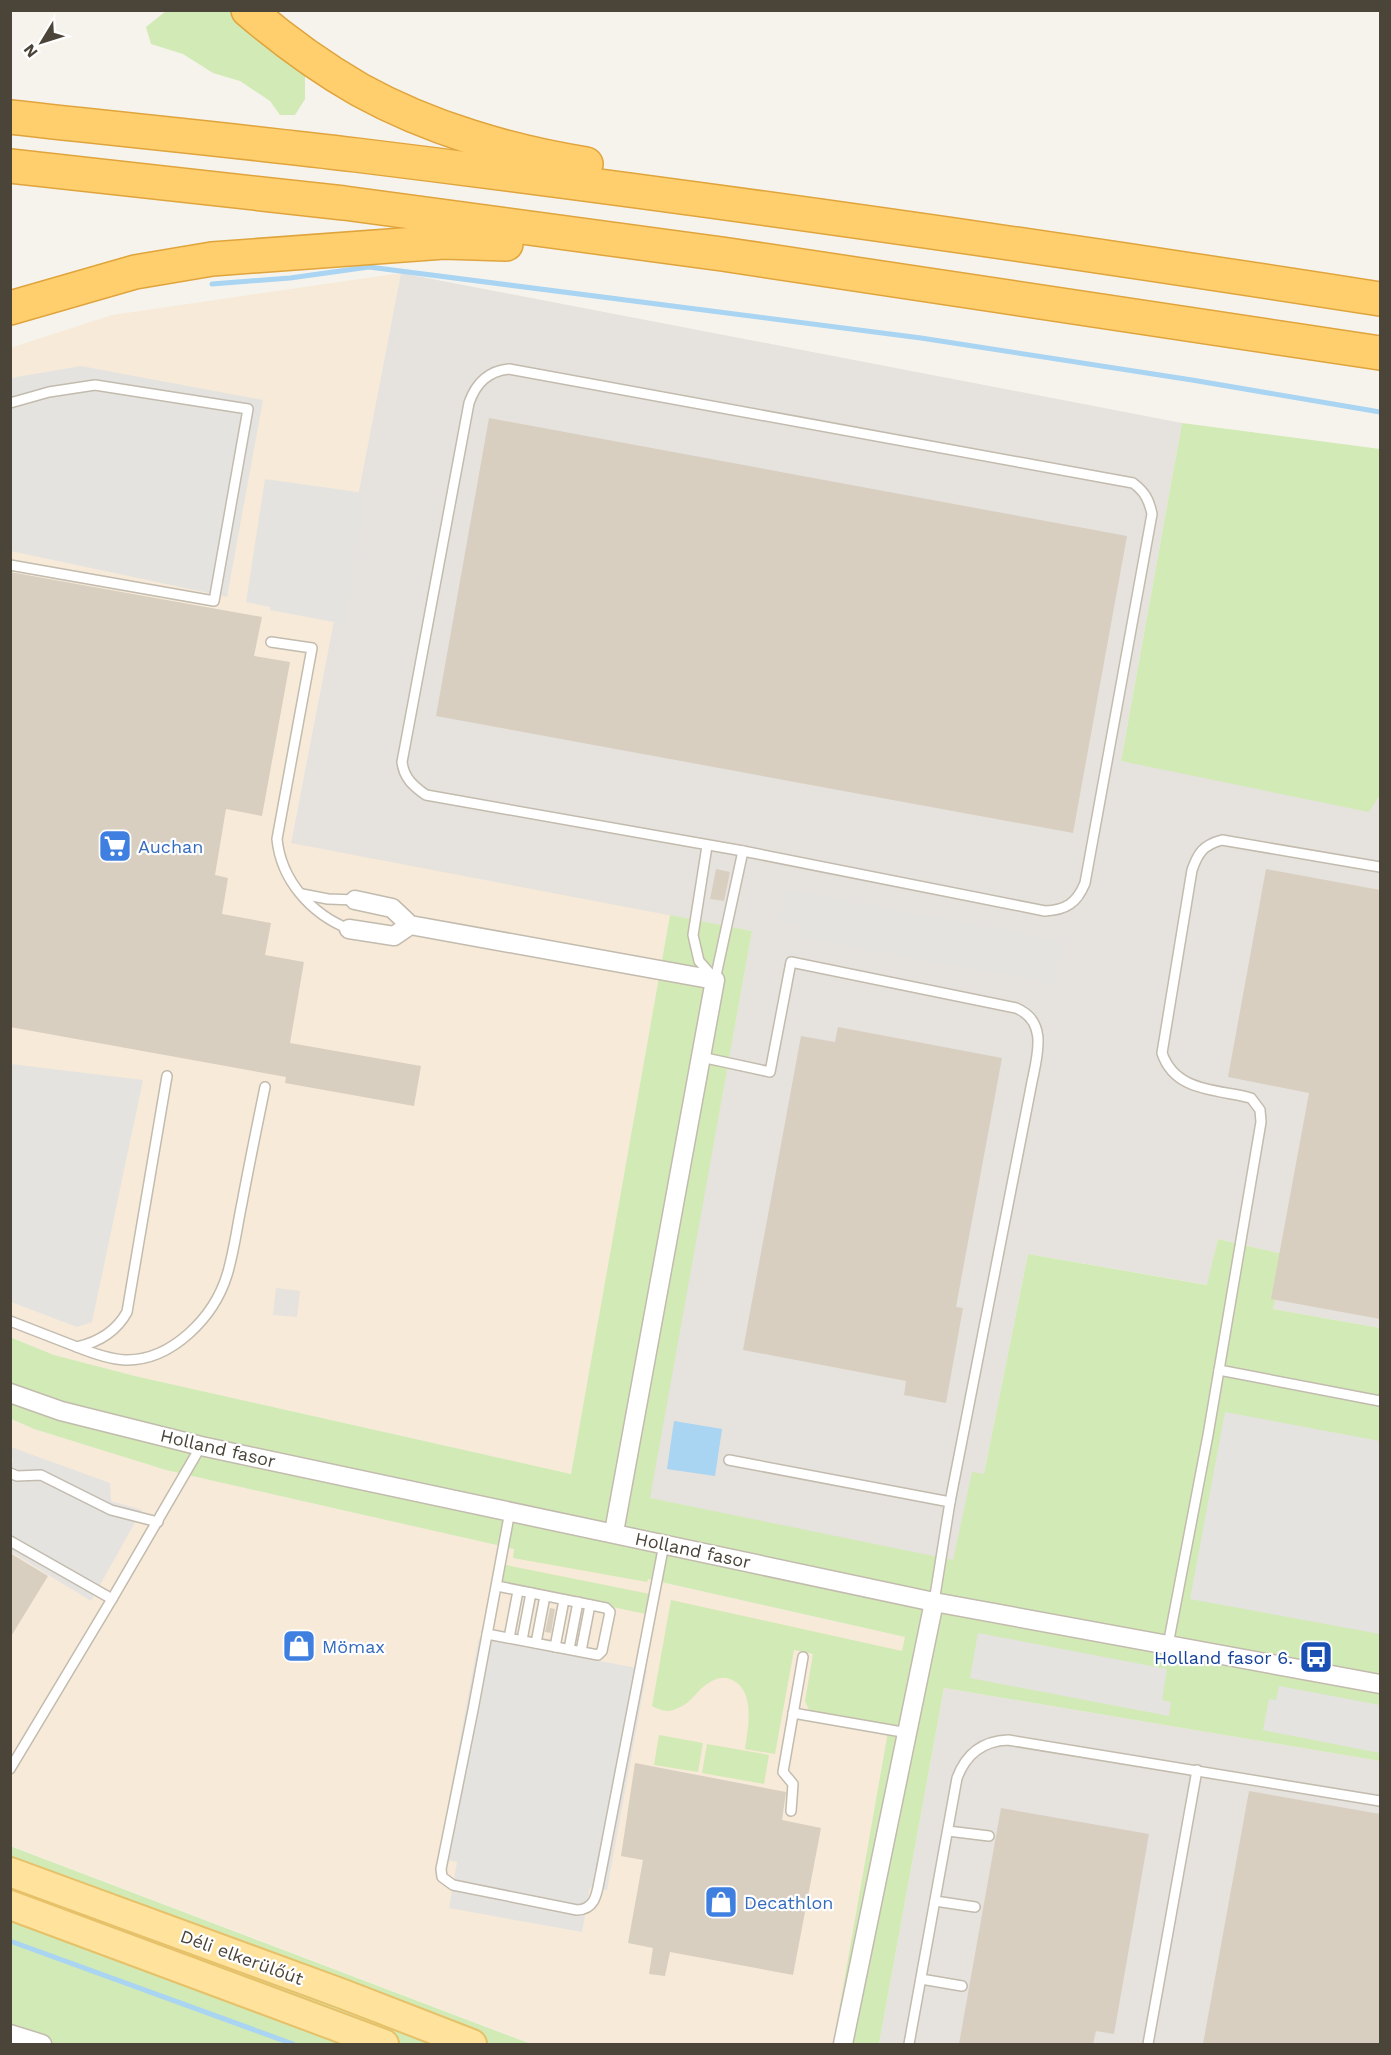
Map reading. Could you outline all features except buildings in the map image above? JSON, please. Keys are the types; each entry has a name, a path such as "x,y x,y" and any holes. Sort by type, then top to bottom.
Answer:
{"highway":[{"path":"248,10 281,38 322,66 392,106 528,153 644,173 708,200"},
{"path":"10,117 353,155 708,200 1101,255 1380,299"},
{"path":"10,166 344,203 722,254 1380,353"},
{"path":"10,308 135,272 212,259 388,245 444,242 519,244 673,258 722,254"}],"main road":[{"name":"Déli elkerülőút","path":"10,1872 343,1994 472,2044"},
{"name":"Déli elkerülőút","path":"10,1905 384,2044"}],"street":[{"path":"355,900 392,908 410,925 715,980 614,1532"},
{"path":"349,929 394,936 410,925"},
{"name":"Holland fasor","path":"10,1394 61,1411 201,1446 614,1532 934,1602 1380,1684"},
{"path":"843,2044 934,1602"},
{"path":"10,2034 42,2044"}],"lane":[{"path":"509,369 1133,483 1143,491 1150,503 1152,514 1085,884 1075,902 1057,910 1045,911 743,851 426,795 416,788 404,773 402,762 469,403 472,392 480,381 499,370 509,369"},
{"path":"10,403 49,392 95,385 248,409 214,600 10,565"},
{"path":"271,642 312,648 277,839 279,856 299,893 321,914 335,924 349,929"},
{"path":"1168,1645 1262,1122 1260,1110 1251,1098 1186,1084 1166,1066 1162,1053 1192,870 1198,853 1209,843 1222,840 1380,867"},
{"path":"707,846 694,916 693,935 699,961 715,980"},
{"path":"715,980 743,851"},
{"path":"299,893 328,899 355,900"},
{"path":"701,1057 770,1072 791,962 1016,1008 1023,1011 1036,1024 1039,1041 1031,1087 950,1502 934,1602"},
{"path":"77,1347 87,1345 113,1332 127,1312 167,1076"},
{"path":"10,1321 113,1359 126,1360 148,1356 163,1350 185,1336 211,1310 228,1274 265,1087"},
{"path":"1219,1370 1380,1401"},
{"path":"10,1769 201,1446"},
{"path":"729,1460 950,1502"},
{"path":"10,1473 17,1476 41,1475 111,1510 158,1522"},
{"path":"510,1511 441,1869 442,1877 453,1885 577,1910 591,1906 596,1897 664,1544"},
{"path":"10,1541 112,1599"},
{"path":"487,1634 601,1653 610,1612 606,1608 497,1586"},
{"path":"509,1638 518,1591"},
{"path":"522,1640 531,1593"},
{"path":"536,1643 545,1596"},
{"path":"555,1647 564,1600"},
{"path":"569,1649 578,1602"},
{"path":"581,1651 590,1605"},
{"path":"790,1811 793,1784 783,1772 803,1657"},
{"path":"793,1713 908,1733"},
{"path":"909,2044 957,1778 962,1765 978,1748 998,1740 1008,1740 1380,1801"},
{"path":"1148,2044 1197,1770"},
{"path":"948,1831 989,1836"},
{"path":"935,1901 975,1907"},
{"path":"921,1980 962,1986"}],"shaded area":[{"path":"401,273 291,842 670,915 571,1474 135,1376 54,1355 11,1337 10,348 112,315"},
{"path":"401,273 1182,423 1121,761 1380,799 1380,1328 1273,1309 1287,1255 1218,1239 1208,1285 1028,1254 984,1475 972,1473 953,1561 649,1498 752,931 291,843"},
{"path":"81,366 263,400 227,597 11,551 11,378"},
{"path":"265,479 365,493 344,624 270,610 270,607 246,602"},
{"path":"784,889 1063,941 1055,984 799,937 802,924 779,920"},
{"path":"11,1064 143,1080 92,1322 77,1327 11,1302"},
{"path":"276,1288 300,1291 297,1317 273,1315"},
{"path":"1225,1412 1380,1441 1380,1634 1190,1599"},
{"path":"10,1419 34,1429 166,1470 905,1637 833,2044 532,2044 11,1846"},
{"path":"11,1447 110,1483 111,1501 142,1510 91,1601 11,1552 10,1462 13,1462"},
{"path":"978,1633 1167,1669 1162,1700 1171,1702 1169,1716 970,1678"},
{"path":"479,1638 647,1670 607,1890 590,1887 582,1932 449,1908 457,1862 438,1858"},
{"path":"1279,1686 1380,1705 1380,1753 1263,1730 1269,1699 1276,1700"},
{"path":"944,1688 1380,1761 1380,2044 879,2044"}],"green space":[{"path":"166,11 229,11 255,37 305,72 305,99 295,115 280,115 270,101 240,81 213,73 183,54 151,44 146,27"},
{"path":"1182,423 1380,449 1380,799 1378,798 1369,812 1121,761"},
{"path":"670,915 752,931 650,1498 953,1560 972,1472 984,1474 1028,1254 1207,1285 1218,1239 1287,1255 1273,1309 1380,1328 1380,1761 944,1688 879,2044 833,2044 889,1726 814,1713 809,1710 805,1701 813,1654 794,1650 775,1754 745,1749 749,1711 745,1692 740,1685 727,1678 710,1682 687,1703 675,1710 665,1711 652,1706 671,1600 902,1651 905,1637 648,1579 647,1582 513,1558 514,1549 166,1470 34,1429 11,1419 10,1337 54,1355 135,1376 571,1474"},
{"path":"506,1565 650,1594 646,1614 502,1584"},
{"path":"659,1735 703,1743 698,1772 654,1765"},
{"path":"707,1744 769,1755 764,1784 702,1773"},
{"path":"10,1846 523,2041 532,2044 11,2044"}],"water":[{"path":"674,1421 722,1429 715,1476 667,1469"}],"waterway":[{"path":"212,284 290,278 369,267 921,338 1380,412"},
{"path":"10,1941 293,2044"}],"place":[{"name":"Auchan","path":"115,846"},
{"name":"Mömax","path":"299,1646"},
{"name":"Holland fasor 6.","path":"1316,1657"},
{"name":"Decathlon","path":"721,1902"}]}
